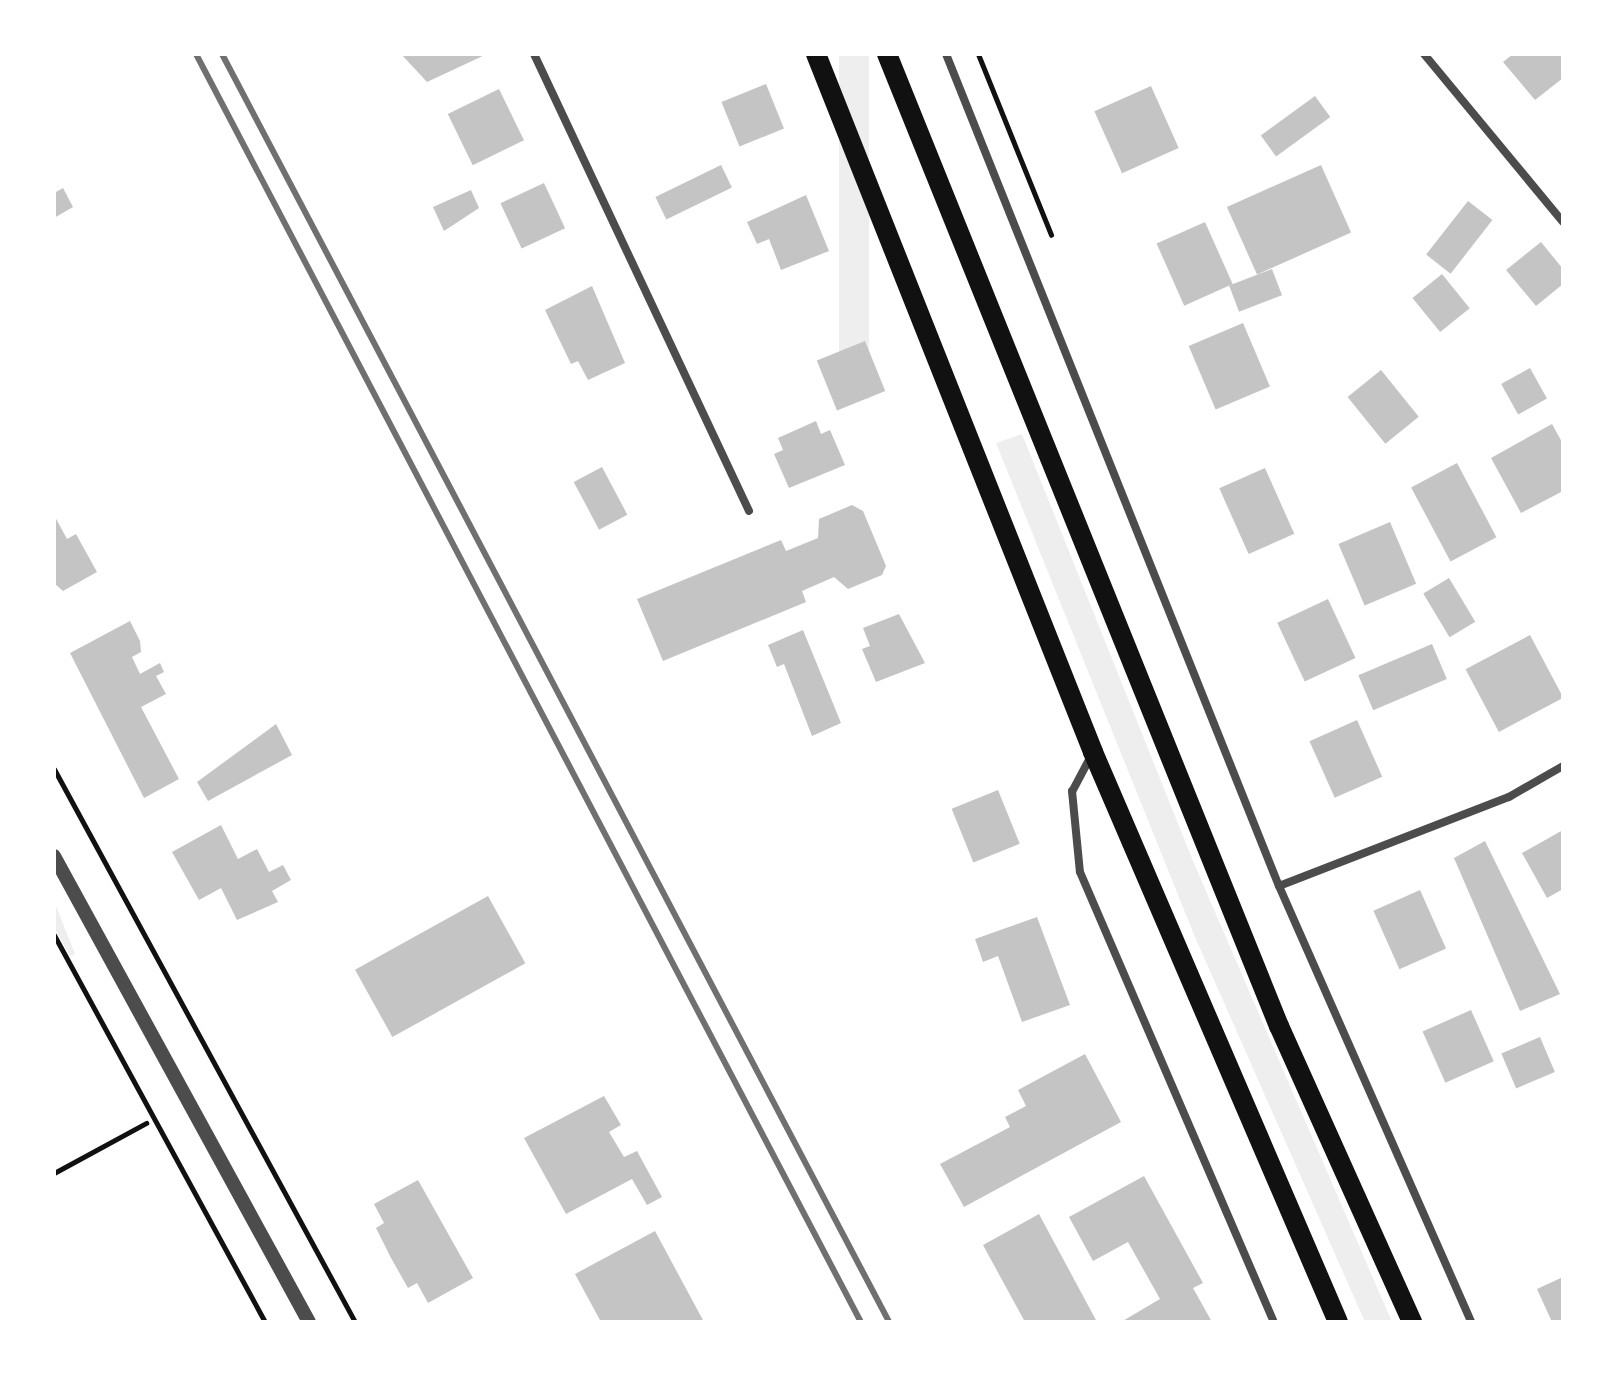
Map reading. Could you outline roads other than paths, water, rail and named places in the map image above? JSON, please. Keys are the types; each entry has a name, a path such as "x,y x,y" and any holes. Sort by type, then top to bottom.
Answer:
{"main road":[{"path":"816,54 1093,752 1338,1322"},
{"path":"887,54 1279,1026 1412,1322"}],"street":[{"path":"534,54 749,511"},
{"path":"946,54 1279,886 1471,1322"},
{"path":"1424,54 1563,222"},
{"path":"1093,752 1072,791 1080,872 1274,1322"},
{"path":"1279,886 1509,797 1563,766"},
{"path":"54,856 309,1322"}],"railway":[{"path":"196,54 861,1322"},
{"path":"222,54 889,1322"}]}
